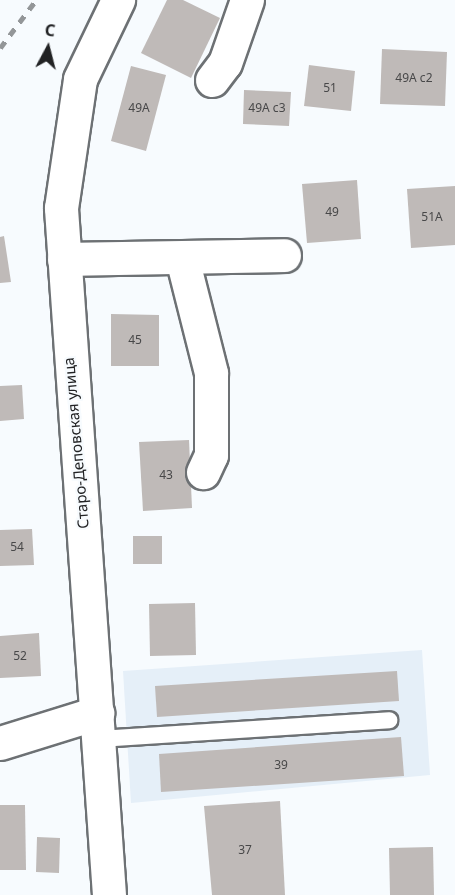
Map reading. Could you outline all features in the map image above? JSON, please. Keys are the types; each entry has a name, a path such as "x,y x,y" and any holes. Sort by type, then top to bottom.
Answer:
{"main road":[{"name":"Старо-Деповская улица","path":"110,895 61,208 80,79 118,0"},
{"path":"212,80 225,63 247,0"},
{"path":"64,259 284,255"},
{"path":"182,258 211,373 211,455 203,472"},
{"path":"0,743 98,726"}],"lane":[{"path":"98,726 389,720"}],"shaded area":[{"path":"422,650 430,775 131,803 123,671"}],"building":[{"path":"167,0 183,0 220,18 191,78 141,53"},
{"path":"382,49 447,52 445,106 380,104"},
{"path":"309,65 355,71 351,111 304,106"},
{"path":"131,66 166,75 146,151 111,141"},
{"path":"244,90 291,92 289,126 243,124"},
{"path":"357,180 361,239 307,243 302,184"},
{"path":"455,186 455,245 411,248 407,189"},
{"path":"4,236 11,282 0,283 0,237"},
{"path":"111,314 159,315 159,366 111,366"},
{"path":"22,385 24,419 0,421 0,386"},
{"path":"189,440 192,508 143,511 139,442"},
{"path":"32,529 34,565 0,566 0,530"},
{"path":"133,536 162,536 162,564 133,564"},
{"path":"195,603 196,655 150,656 149,604"},
{"path":"39,633 41,676 0,678 0,636"},
{"path":"397,671 399,701 157,717 155,686"},
{"path":"401,737 404,776 161,792 159,754"},
{"path":"280,801 285,895 212,895 204,806"},
{"path":"0,805 25,805 26,870 0,870"},
{"path":"37,837 60,838 59,873 36,872"},
{"path":"433,847 434,895 390,895 389,848"}],"railway":[{"path":"0,48 36,0"}]}
